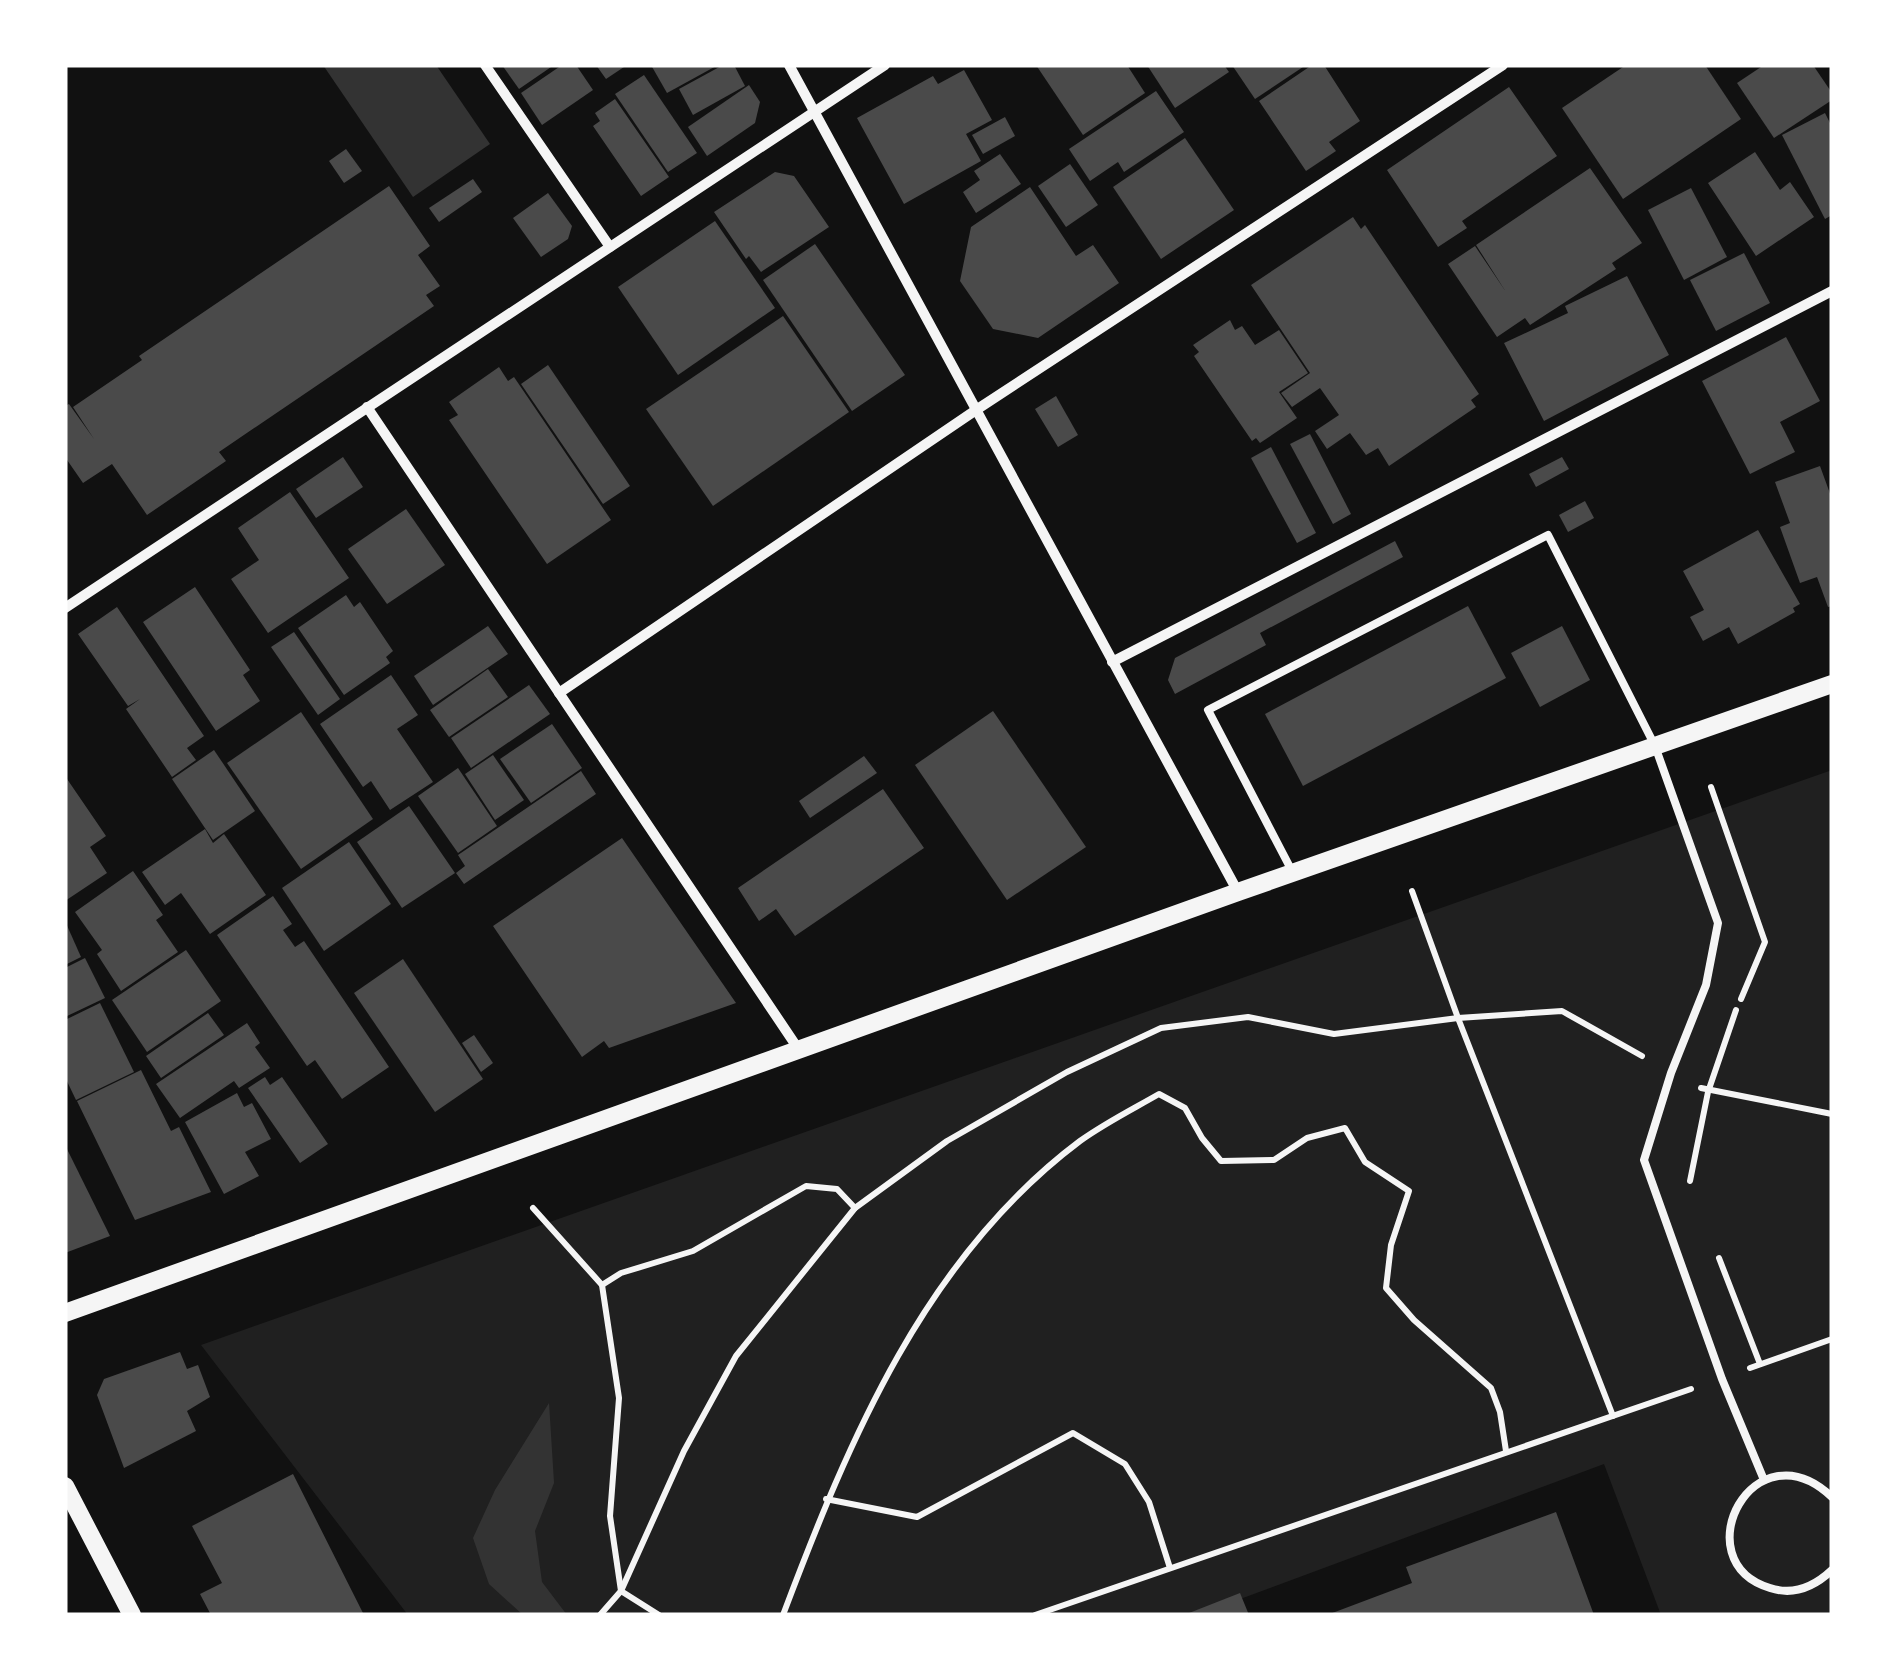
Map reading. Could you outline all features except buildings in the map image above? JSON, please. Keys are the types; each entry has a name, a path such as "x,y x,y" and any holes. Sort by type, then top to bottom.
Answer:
{"street":[{"path":"485,65 610,247"},
{"path":"788,65 1238,892"},
{"path":"65,608 885,65"},
{"path":"559,693 976,410 1502,65"},
{"path":"1112,662 1832,291"},
{"path":"367,408 798,1050"},
{"path":"65,1313 1238,892 1832,684"},
{"path":"65,1486 132,1615"}],"lane":[{"path":"1292,873 1208,710 1548,536 1655,746 1718,923 1706,985 1671,1072 1644,1160 1722,1379 1764,1480"},
{"path":"1832,1497 1802,1477 1764,1480 1748,1490 1736,1505 1730,1522 1735,1560 1746,1575 1762,1586 1779,1591 1798,1590 1816,1584 1832,1570"}],"path":[{"path":"1690,1182 1708,1092 1764,942 1711,787"},
{"path":"1412,890 1613,1416"},
{"path":"600,1615 621,1591 684,1451 736,1356 855,1208 947,1141 1067,1072 1160,1028 1248,1017 1334,1034 1458,1018"},
{"path":"782,1615 858,1428 928,1303 1012,1200 1081,1141 1159,1094 1185,1108 1221,1161 1274,1160 1307,1138 1345,1128 1364,1162 1408,1190 1391,1245 1386,1288 1414,1320 1491,1388 1500,1412 1506,1451"},
{"path":"602,1285 622,1272 693,1251 806,1186 837,1189 855,1208"},
{"path":"532,1208 602,1285 619,1398 610,1516 621,1591 658,1615"},
{"path":"1718,1255 1760,1364"},
{"path":"1035,1615 1832,1339"},
{"path":"826,1500 917,1516 1073,1433 1125,1464 1149,1502 1170,1568"}],"shaded area":[{"path":"323,65 436,65 490,144 413,197"},
{"path":"1832,770 1832,1615 1661,1615 1604,1464 1197,1615 408,1615 201,1345"},
{"path":"549,1403 554,1483 535,1531 542,1582 567,1615 523,1615 489,1584 473,1538 495,1490"}]}
